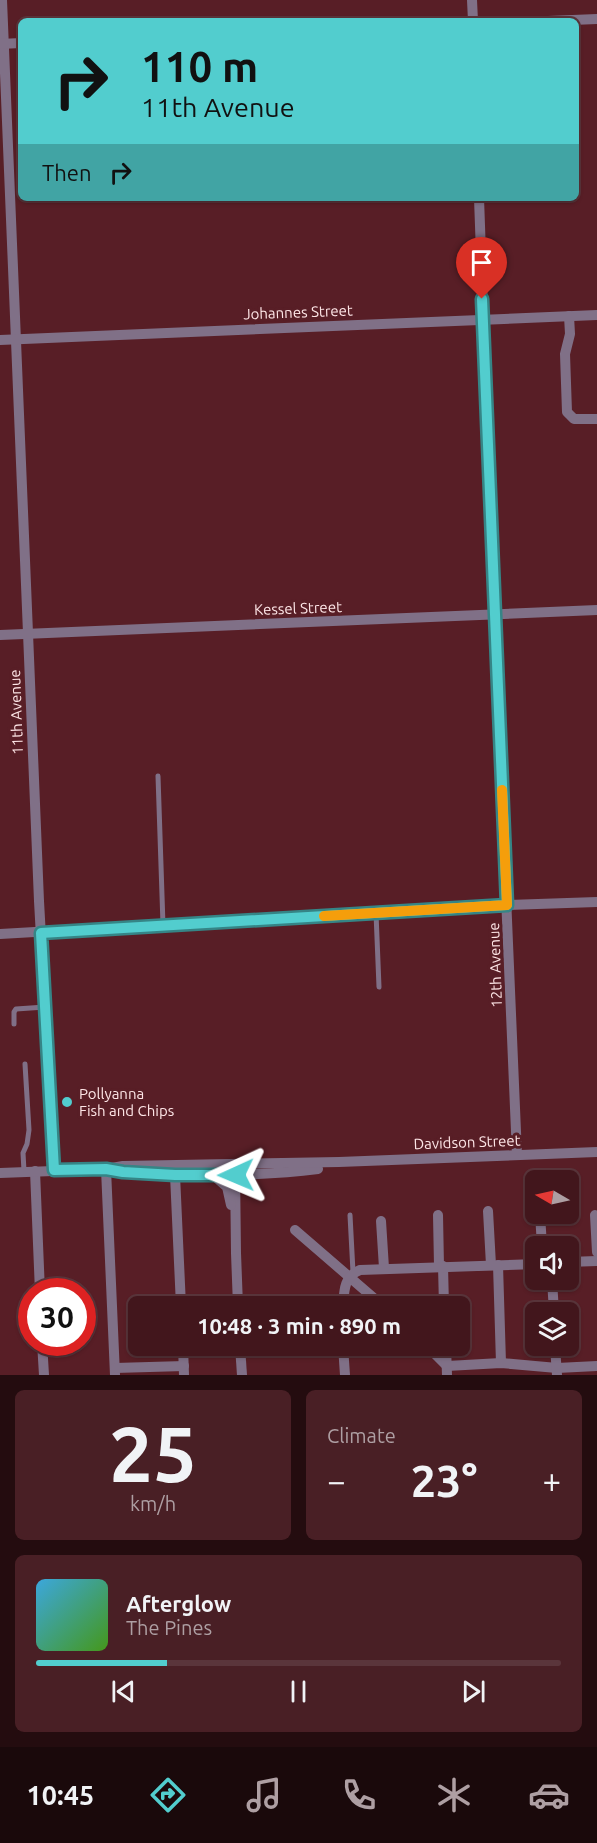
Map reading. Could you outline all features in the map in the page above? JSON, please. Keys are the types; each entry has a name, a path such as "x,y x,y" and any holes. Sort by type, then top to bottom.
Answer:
{"street":[{"name":"11th Avenue","path":"3,0 2,44 39,901 54,1170"},
{"path":"472,0 473,18"},
{"path":"579,20 597,19"},
{"path":"2,44 18,43"},
{"name":"12th Avenue","path":"479,201 517,1155"},
{"name":"Johannes Street","path":"0,340 597,315"},
{"path":"568,316 570,334 564,354 567,412 574,419 597,419"},
{"name":"Kessel Street","path":"0,635 597,609"},
{"path":"0,934 507,905 597,902"},
{"name":"Davidson Street","path":"0,1173 106,1169 123,1166 235,1170 339,1162 597,1152"},
{"path":"106,1169 115,1372 184,1371 183,1356"},
{"name":"Davidson Street","path":"106,1169 175,1175 213,1175 235,1170"},
{"path":"235,1170 238,1296"},
{"path":"30,1171 39,1278"},
{"path":"175,1175 181,1296"},
{"path":"213,1175 221,1180 227,1189 233,1214 236,1253"},
{"path":"488,1211 501,1363"},
{"path":"438,1215 443,1296"},
{"path":"595,1215 597,1252"},
{"path":"381,1221 384,1268"},
{"path":"295,1230 351,1275 373,1296"},
{"path":"579,1262 597,1261"},
{"path":"344,1296 345,1285 351,1275 367,1268 525,1264"},
{"path":"43,1356 44,1375"},
{"path":"241,1356 242,1375"},
{"path":"344,1356 345,1375"},
{"path":"435,1356 447,1371"},
{"path":"446,1356 447,1371"},
{"path":"556,1356 557,1371"},
{"path":"447,1371 501,1363 557,1371 597,1366"}],"lane":[{"path":"158,776 163,925"},
{"path":"376,913 379,987"},
{"path":"14,1024 16,1008 45,1007"},
{"path":"26,1064 28,1130 27,1144 23,1153 30,1171"},
{"path":"350,1215 351,1275"}],"slow traffic":[{"path":"324,916 507,905 502,790"}],"place":[{"name":"Pollyanna Fish and Chips","path":"67,1102"}],"route":[{"path":"236,1175 175,1175 106,1169 54,1170 41,933 507,905 482,299"}]}
